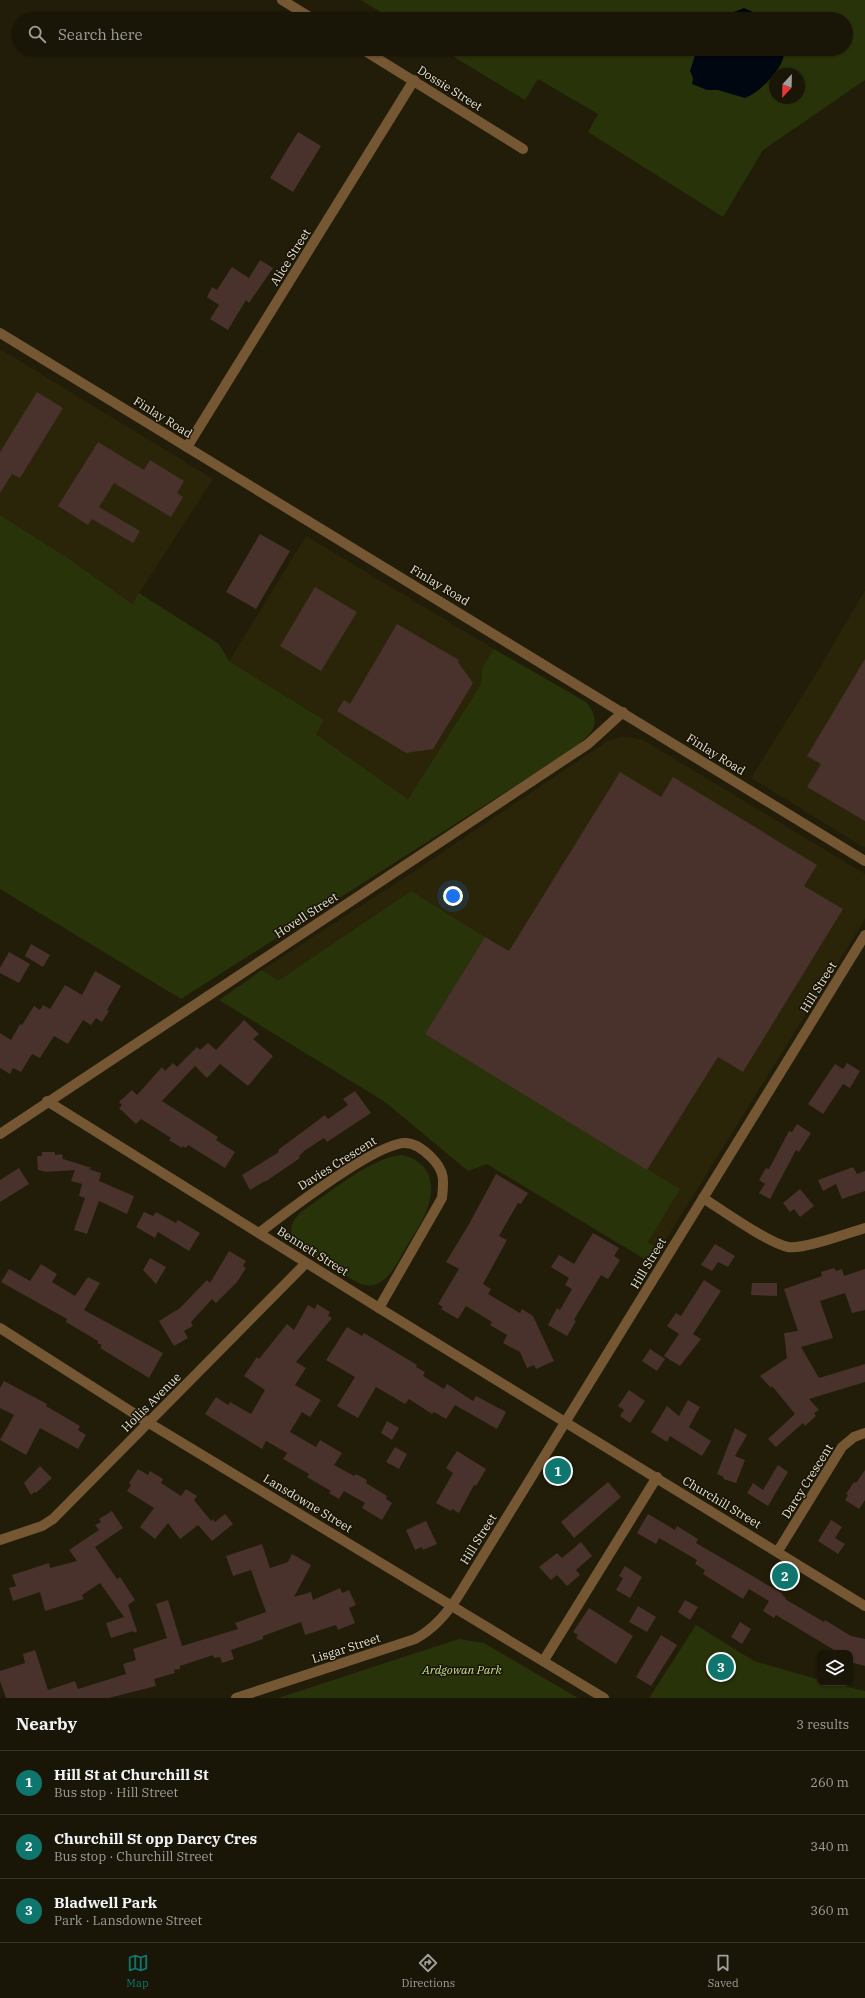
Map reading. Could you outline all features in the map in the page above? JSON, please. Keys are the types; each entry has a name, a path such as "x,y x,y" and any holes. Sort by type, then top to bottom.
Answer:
{"street":[{"path":"282,0 302,12"},
{"name":"Dossie Street","path":"374,56 523,149"},
{"name":"Alice Street","path":"187,447 414,80"},
{"name":"Finlay Road","path":"0,333 865,861"},
{"name":"Hovell Street","path":"0,1134 588,744 623,712"},
{"name":"Hill Street","path":"452,1605 865,935"},
{"name":"Bennett Street","path":"47,1102 566,1422"},
{"name":"Davies Crescent","path":"259,1233 294,1206 366,1158 392,1145 407,1142 424,1150 437,1163 444,1179 442,1198 379,1308"},
{"path":"703,1198 764,1235 788,1247 800,1246 865,1228"},
{"name":"Hollis Avenue","path":"0,1540 42,1526 53,1519 150,1423 306,1263"},
{"name":"Lansdowne Street","path":"0,1328 150,1423 544,1660 604,1698"},
{"name":"Churchill Street","path":"566,1422 778,1551 865,1606"},
{"name":"Darcy Crescent","path":"778,1551 842,1447 854,1437 865,1433"},
{"path":"544,1660 656,1478"},
{"name":"Lisgar Street","path":"236,1698 415,1639 435,1626 452,1605"}],"shaded area":[{"path":"744,8 753,12 734,12"},
{"path":"695,56 784,56 779,68 769,68 769,80 755,92 745,98 718,90 707,90 692,84 693,78 690,71"},
{"path":"0,349 213,479 132,604 71,560 0,515"},
{"path":"306,536 494,649 482,667 481,684 408,799 315,733 324,720 229,661"},
{"path":"865,590 865,848 751,778 819,669"},
{"path":"620,737 643,740 865,874 865,919 660,1249 395,1072 262,970 413,872 606,742"}],"green space":[{"path":"361,0 865,0 865,80 763,150 723,217 588,132 598,114 538,79 525,100 453,56 853,56 853,12 381,12"},
{"path":"0,515 71,560 132,604 139,593 219,644 229,661 324,720 316,734 408,799 481,684 482,667 494,649 586,702 594,716 594,727 591,732 574,748 181,999 0,889"},
{"path":"411,891 485,937 425,1034 680,1189 648,1242 660,1249 651,1263 487,1164 468,1171 385,1102 219,1000 262,970 278,981"},
{"path":"401,1155 418,1162 428,1174 431,1182 430,1200 419,1227 396,1265 384,1280 373,1285 361,1284 302,1249 296,1243 292,1236 291,1229 294,1221 301,1212 363,1170 376,1163"},
{"path":"696,1625 754,1661 817,1679 817,1686 843,1686 865,1691 865,1698 649,1698"},
{"name":"Ardgowan Park","path":"459,1639 484,1643 578,1698 278,1698"}],"building":[{"path":"298,132 321,146 293,192 270,178"},
{"path":"260,260 273,268 249,303 246,300 228,330 210,319 219,305 207,297 212,287 217,290 232,267 249,278"},
{"path":"37,392 63,408 20,478 12,474 0,493 0,452"},
{"path":"98,442 144,470 150,460 184,481 177,493 183,497 171,517 114,483 99,507 140,531 133,543 92,519 88,525 58,506"},
{"path":"260,534 290,551 256,609 226,592"},
{"path":"315,587 357,612 321,671 280,646"},
{"path":"397,624 459,660 458,662 473,683 433,749 406,753 337,711 344,700 350,704"},
{"path":"865,659 865,821 807,787 821,764 807,756"},
{"path":"620,772 661,797 673,777 817,865 804,886 843,909 743,1072 718,1057 647,1170 425,1034 485,937 509,951"},
{"path":"31,944 50,955 43,967 25,956"},
{"path":"9,952 30,964 19,983 0,973 0,968"},
{"path":"95,971 121,986 102,1022 96,1018 91,1025 83,1020 68,1044 54,1036 40,1058 32,1054 21,1072 13,1068 10,1074 0,1068 0,1033 11,1040 20,1024 22,1025 34,1006 40,1010 43,1005 50,1009 65,985 82,995"},
{"path":"244,1020 259,1034 253,1039 273,1056 248,1086 220,1064 207,1078 195,1066 162,1101 218,1137 216,1140 235,1152 225,1168 188,1145 186,1148 183,1146 182,1148 169,1140 171,1138 141,1119 136,1124 119,1108 122,1105 119,1102 132,1090 137,1095 162,1067 165,1071 173,1063 177,1067 197,1047 200,1050 208,1043 216,1050"},
{"path":"847,1063 860,1071 850,1088 843,1084 823,1114 808,1104 835,1064 843,1069"},
{"path":"355,1091 371,1113 327,1142 324,1138 304,1151 299,1156 300,1158 265,1182 250,1190 242,1175 279,1152 278,1150 325,1115 328,1119 348,1105 343,1099"},
{"path":"797,1124 811,1133 799,1152 796,1150 770,1199 759,1193 765,1184 759,1180 766,1168 769,1169 789,1131 792,1132"},
{"path":"42,1152 55,1152 55,1155 62,1154 63,1159 92,1168 88,1169 101,1173 99,1181 134,1196 127,1214 99,1201 87,1234 74,1230 85,1198 79,1196 82,1184 71,1181 75,1170 46,1172 38,1170 37,1156 42,1156"},
{"path":"853,1167 857,1174 865,1171 865,1191 842,1199 836,1184 823,1191 818,1180"},
{"path":"19,1168 29,1184 0,1202 0,1180"},
{"path":"496,1174 528,1193 521,1204 518,1203 499,1236 507,1240 483,1284 491,1289 488,1294 520,1313 522,1309 533,1316 554,1361 536,1369 534,1365 527,1368 520,1352 503,1343 507,1335 490,1325 492,1322 466,1306 458,1319 441,1309 443,1307 438,1304 459,1269 446,1262 469,1224"},
{"path":"800,1189 814,1206 800,1217 794,1209 790,1212 783,1203"},
{"path":"144,1212 153,1216 156,1212 176,1223 178,1220 200,1233 189,1251 158,1232 155,1238 136,1227"},
{"path":"593,1233 619,1248 614,1256 620,1260 608,1279 601,1275 579,1311 574,1320 576,1321 567,1336 548,1325 557,1308 560,1310 572,1289 565,1285 569,1278 551,1267 559,1255 574,1264"},
{"path":"715,1244 735,1256 728,1267 718,1262 712,1271 701,1265"},
{"path":"229,1251 246,1261 243,1266 246,1268 237,1282 216,1303 212,1299 191,1322 193,1326 184,1331 188,1338 174,1346 159,1321 180,1308 207,1280 210,1283"},
{"path":"150,1258 166,1267 156,1284 143,1270"},
{"path":"41,1264 57,1274 52,1282 75,1296 88,1277 100,1283 84,1310 163,1353 149,1378 100,1348 102,1345 97,1343 98,1341 66,1322 67,1319 1,1282 9,1269 30,1281"},
{"path":"834,1268 836,1271 842,1269 844,1276 865,1269 865,1310 852,1313 845,1293 820,1301 833,1338 801,1347 819,1378 865,1364 865,1382 809,1399 819,1410 814,1413 816,1416 805,1426 803,1423 776,1447 768,1439 795,1414 772,1386 771,1388 760,1376 787,1358 784,1333 798,1331 784,1289 822,1276 821,1272"},
{"path":"704,1280 721,1291 693,1334 701,1339 680,1366 664,1356 679,1334 667,1326 676,1313 681,1316"},
{"path":"752,1283 777,1283 777,1296 751,1295"},
{"path":"317,1304 330,1312 328,1316 332,1318 296,1362 306,1368 295,1385 321,1400 310,1417 302,1412 290,1432 316,1447 320,1440 342,1453 334,1465 354,1476 356,1474 367,1480 366,1483 387,1496 386,1499 392,1503 382,1520 362,1508 365,1503 344,1491 339,1499 329,1493 331,1491 307,1477 309,1474 283,1459 287,1453 266,1441 262,1449 205,1414 216,1397 228,1405 230,1402 251,1414 265,1390 244,1376 257,1357 259,1359 287,1324 294,1330 308,1305 315,1309"},
{"path":"347,1327 362,1336 364,1333 417,1365 416,1367 425,1372 423,1376 444,1389 447,1384 473,1401 476,1396 506,1412 497,1429 455,1405 446,1419 434,1412 432,1414 409,1399 405,1404 376,1387 358,1418 337,1406 355,1377 326,1360"},
{"path":"650,1349 665,1359 657,1371 642,1361"},
{"path":"4,1381 47,1404 46,1406 80,1426 78,1430 86,1435 78,1449 40,1428 26,1455 0,1440 14,1415 0,1408 0,1388"},
{"path":"629,1390 645,1401 630,1423 620,1416 624,1410 618,1406"},
{"path":"688,1400 700,1407 689,1427 711,1441 702,1456 670,1436 667,1442 651,1432 667,1406 679,1416"},
{"path":"387,1421 399,1428 392,1440 381,1433"},
{"path":"735,1428 747,1435 735,1456 745,1460 736,1483 723,1479 724,1477 717,1474"},
{"path":"395,1447 407,1454 399,1469 386,1462"},
{"path":"457,1451 486,1469 476,1486 474,1485 459,1513 452,1509 451,1511 436,1503 453,1473 446,1468"},
{"path":"778,1465 788,1472 768,1506 747,1493 753,1483 763,1490"},
{"path":"40,1466 52,1478 36,1493 34,1492 31,1495 24,1483"},
{"path":"138,1469 148,1475 150,1471 163,1479 161,1483 181,1496 186,1489 197,1496 194,1500 211,1521 213,1519 215,1522 225,1514 233,1524 212,1541 198,1525 180,1539 168,1523 155,1539 140,1527 154,1508 127,1491 131,1485 129,1483"},
{"path":"865,1470 865,1500 859,1509 845,1500 848,1495 846,1494 854,1482 856,1483"},
{"path":"608,1482 621,1497 574,1538 561,1522"},
{"path":"112,1511 123,1528 95,1547 117,1579 120,1577 135,1600 128,1605 137,1631 111,1638 106,1623 124,1617 100,1583 82,1595 84,1599 45,1611 40,1592 13,1601 9,1588 16,1586 12,1575 49,1563 50,1568 77,1561 69,1550 99,1530 95,1525 101,1522 99,1519"},
{"path":"648,1514 675,1530 677,1526 698,1539 696,1543 783,1594 782,1595 786,1598 785,1599 824,1622 825,1620 851,1636 865,1639 865,1666 853,1663 853,1650 834,1650 776,1615 774,1618 763,1611 769,1601 749,1589 743,1599 703,1574 705,1570 695,1564 697,1560 659,1538 656,1544 637,1533"},
{"path":"831,1520 842,1527 835,1538 845,1544 838,1554 818,1541"},
{"path":"426,1521 437,1544 423,1550 422,1547 415,1550 406,1530"},
{"path":"581,1542 592,1556 576,1570 580,1575 567,1586 557,1575 551,1580 539,1567 557,1553 562,1558"},
{"path":"262,1544 270,1568 288,1562 292,1554 311,1565 294,1597 311,1592 313,1600 340,1588 342,1593 349,1590 356,1605 349,1608 355,1623 338,1630 336,1625 305,1635 301,1622 263,1636 263,1639 231,1650 234,1659 222,1663 220,1657 214,1658 213,1655 180,1666 180,1669 174,1670 175,1673 154,1679 156,1686 109,1698 6,1698 0,1681 0,1671 25,1663 23,1654 35,1650 48,1690 75,1681 78,1689 126,1674 123,1664 136,1660 133,1649 167,1638 156,1604 168,1600 182,1646 238,1629 235,1623 266,1612 251,1570 233,1576 226,1556"},
{"path":"625,1566 642,1577 630,1598 616,1590 623,1578 619,1576"},
{"path":"685,1600 698,1607 690,1620 678,1612"},
{"path":"638,1606 656,1617 647,1632 629,1622"},
{"path":"589,1608 633,1636 616,1664 576,1638 578,1635 573,1632"},
{"path":"740,1622 751,1629 742,1644 731,1637"},
{"path":"661,1635 677,1645 651,1686 636,1677"}],"place":[{"name":"Hill St at Churchill St","path":"558,1471"},
{"name":"Churchill St opp Darcy Cres","path":"785,1576"},
{"name":"Bladwell Park","path":"721,1667"}]}
